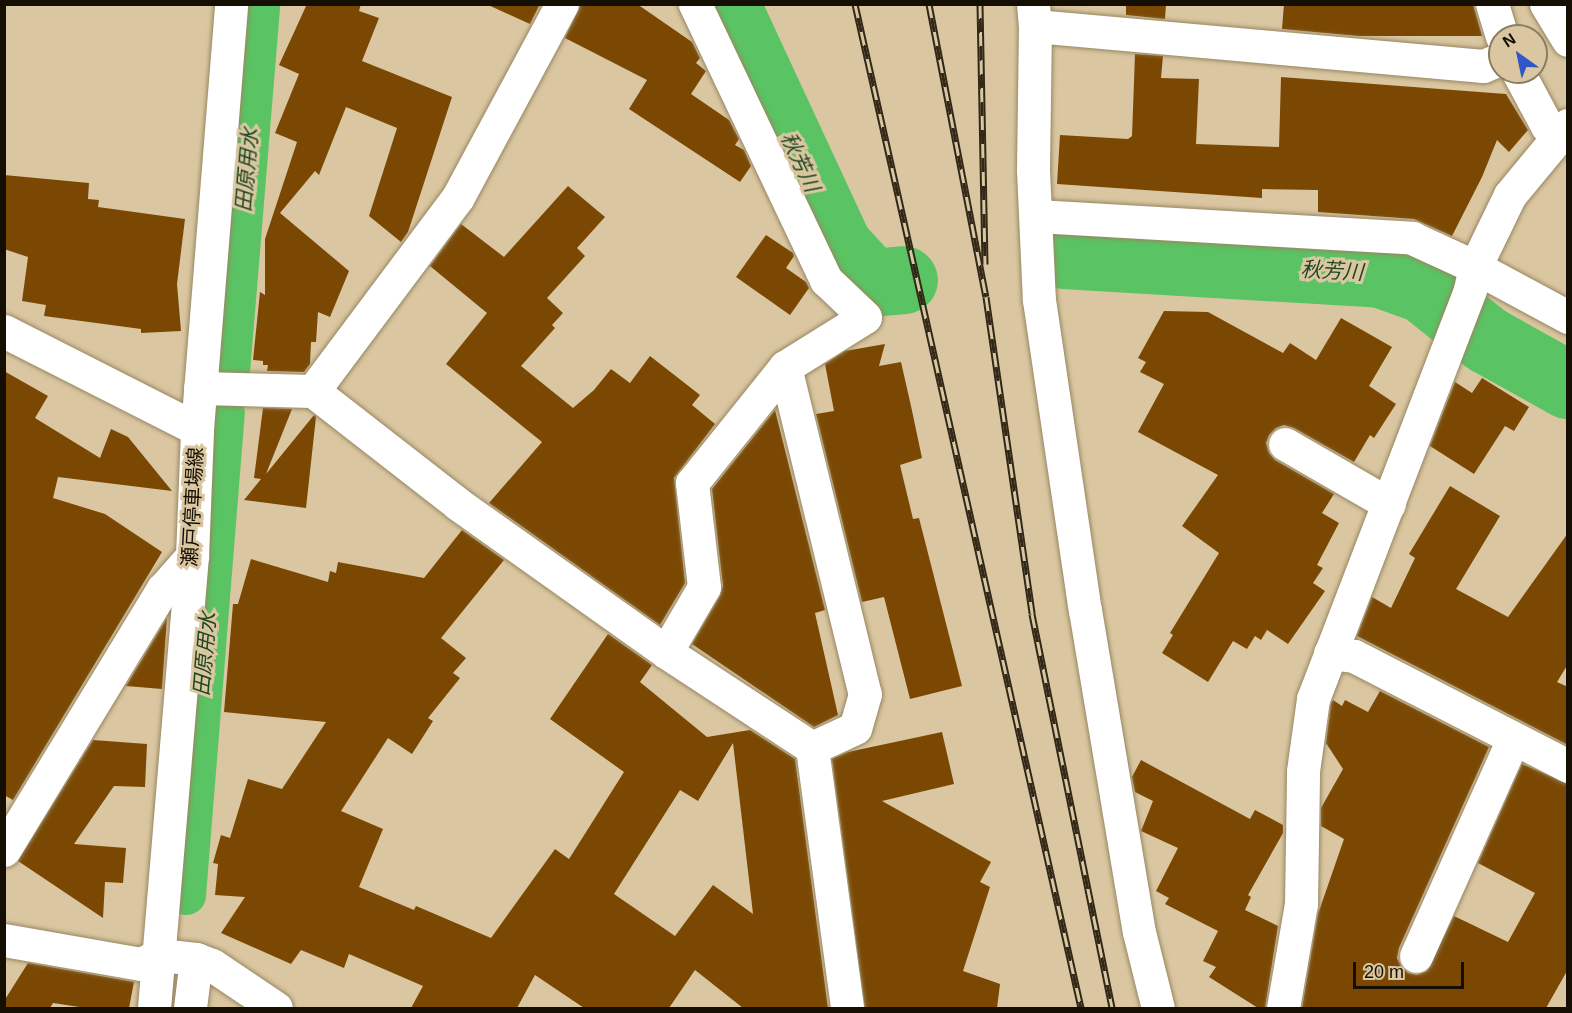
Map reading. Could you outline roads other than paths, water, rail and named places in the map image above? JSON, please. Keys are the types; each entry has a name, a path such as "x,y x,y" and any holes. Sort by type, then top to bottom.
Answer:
{"street":[{"name":"瀬戸停車場線","path":"154,1008 192,556 197,429 231,4"},
{"path":"313,391 458,197 562,4"},
{"path":"666,652 704,587 692,483 785,367 865,317 826,280 695,4"},
{"path":"1492,4 1498,24"},
{"path":"1546,4 1568,40"},
{"path":"1158,1008 1139,932 1085,610 1040,300 1033,170 1034,15 1483,66 1488,64"},
{"path":"1283,1008 1301,904 1304,761 1313,699 1389,504 1472,278 1510,195 1563,129 1547,126 1524,84"},
{"path":"1036,216 1412,238 1472,278 1568,317"},
{"path":"4,331 197,429"},
{"path":"785,367 865,694 855,728 812,748"},
{"path":"200,388 313,391 458,504 666,652 812,748 846,1008"},
{"path":"1285,444 1389,504"},
{"path":"4,850 163,589 192,556"},
{"path":"1330,653 1354,656 1568,766"},
{"path":"1416,956 1514,739"},
{"path":"4,940 141,964 159,955 196,958 212,965 276,1008"},
{"path":"190,1008 196,958"}],"waterway":[{"name":"田原用水","path":"230,372 260,4"},
{"name":"秋芳川","path":"726,4 839,247 872,283 904,280"},
{"name":"秋芳川","path":"1064,255 1381,274 1423,289 1487,340 1568,385"},
{"name":"田原用水","path":"186,895 225,413"}],"railway":[{"path":"855,4 1081,1008"},
{"path":"929,4 986,297 1032,614 1112,1008"},
{"path":"980,4 985,264"}]}
